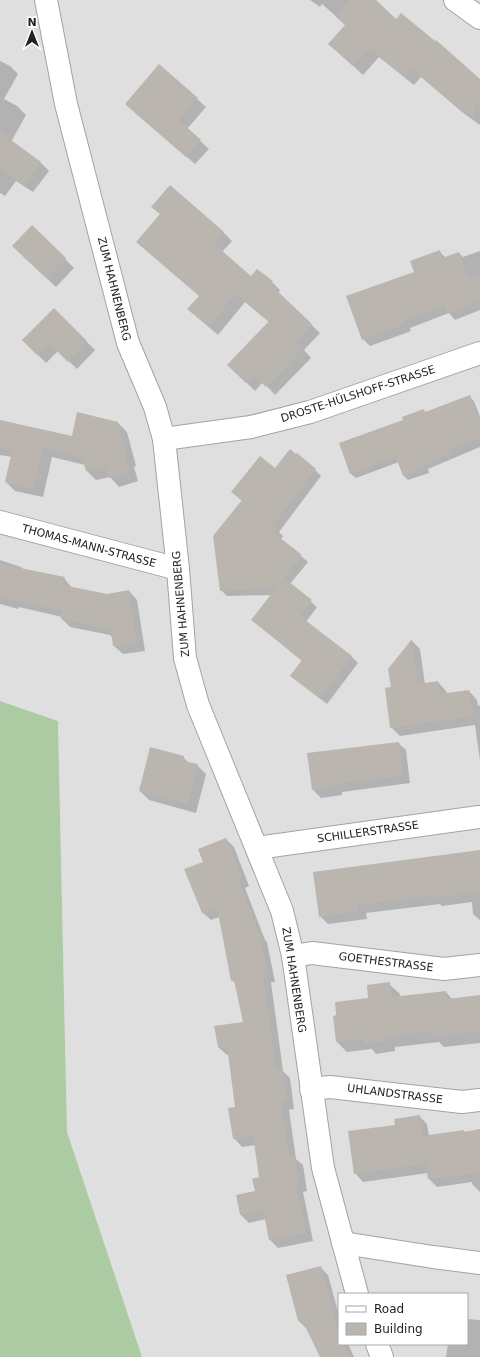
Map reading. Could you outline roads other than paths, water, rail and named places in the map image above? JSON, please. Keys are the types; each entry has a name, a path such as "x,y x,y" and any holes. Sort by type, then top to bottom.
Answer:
{"street":[{"name":"ZUM HAHNENBERG","path":"46,0 66,104 128,343 155,407 164,439 178,569 185,658 198,705 282,911 293,956 322,1168 357,1293"},
{"path":"455,0 480,18"},
{"name":"DROSTE-HÜLSHOFF-STRASSE","path":"164,439 251,427 310,412 480,353"},
{"name":"THOMAS-MANN-STRASSE","path":"0,522 178,569"},
{"name":"SCHILLERSTRASSE","path":"257,848 479,817"},
{"name":"GOETHESTRASSE","path":"293,956 312,953 444,968 480,965"},
{"name":"UHLANDSTRASSE","path":"311,1089 330,1087 462,1102 480,1100"},
{"path":"343,1243 480,1263"},
{"path":"377,1345 382,1357"}]}
